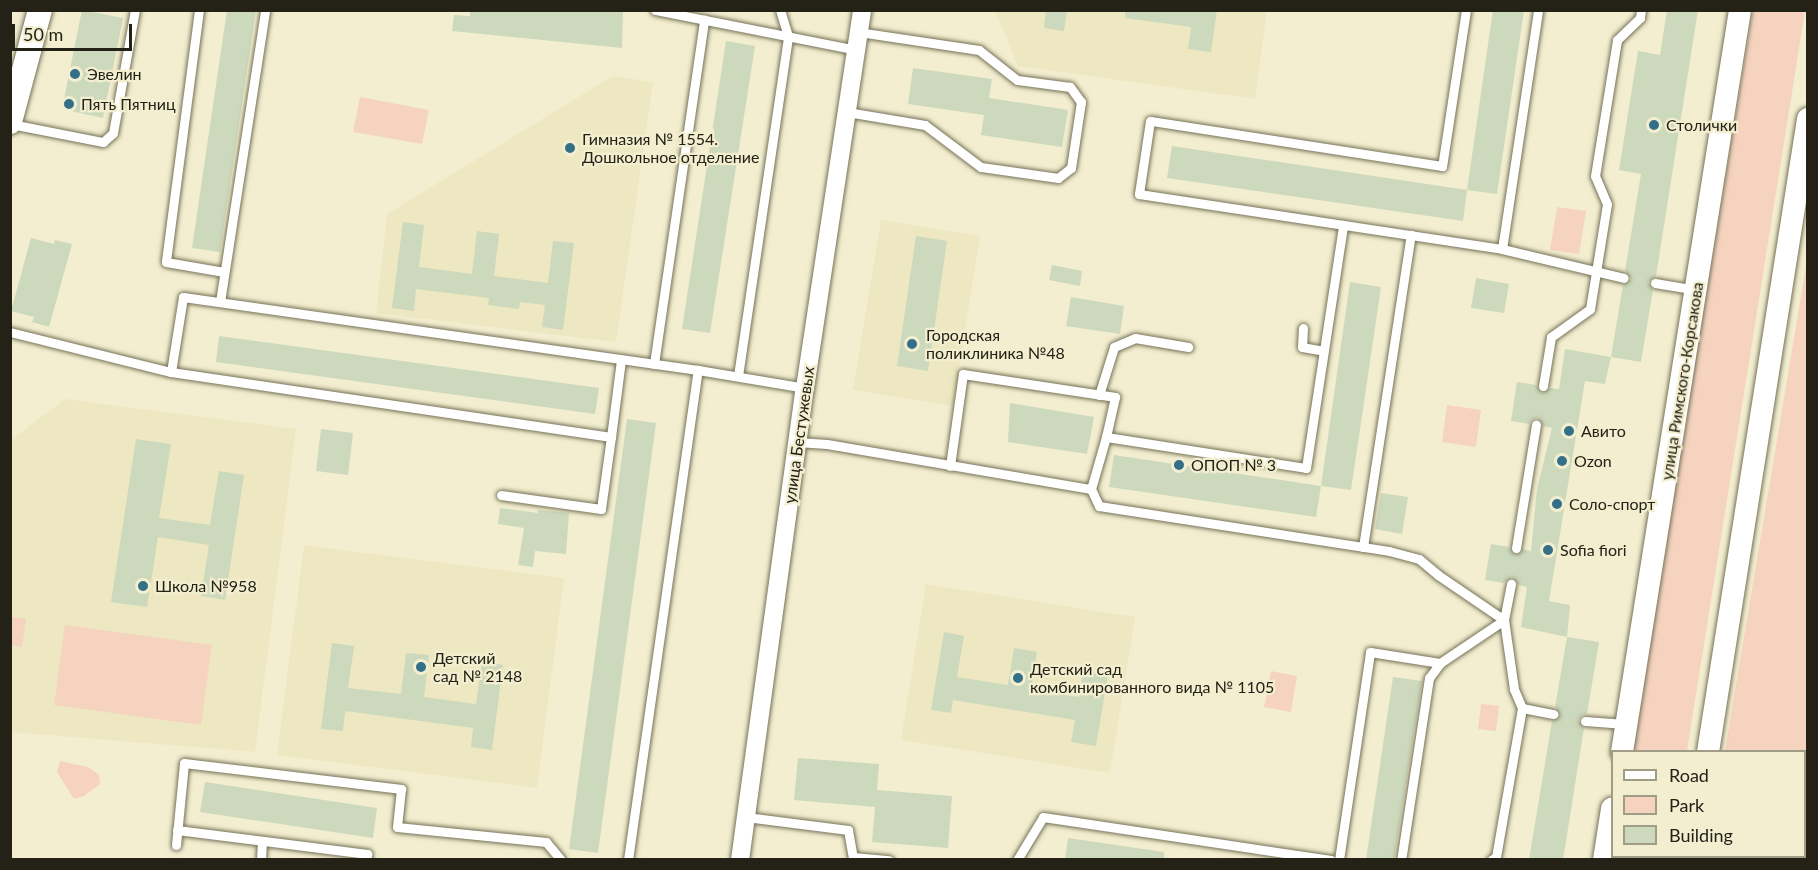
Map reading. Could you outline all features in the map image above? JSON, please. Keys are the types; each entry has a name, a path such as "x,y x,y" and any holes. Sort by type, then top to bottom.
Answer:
{"main road":[{"path":"10,123 40,10"}],"street":[{"name":"улица Бестужевых","path":"740,860 797,442 862,10"},
{"name":"улица Римского-Корсакова","path":"1622,750 1740,10"},
{"path":"1708,750 1808,119"},
{"path":"1604,860 1611,815"}],"lane":[{"path":"10,123 103,142 113,133 135,10"},
{"path":"199,10 166,262 224,273"},
{"path":"220,302 265,10"},
{"path":"655,10 788,36 980,50 1017,80 1070,87 1081,102 1071,168 1058,178 981,167 925,125 847,112"},
{"path":"738,376 788,36 780,10"},
{"path":"1466,10 1442,166 1149,121 1139,194 1502,249 1624,278"},
{"path":"1502,249 1538,10"},
{"path":"1542,386 1551,337 1590,309 1607,204 1595,176 1617,40 1640,18 1641,10"},
{"path":"654,364 704,20"},
{"path":"1106,437 1306,468 1343,225"},
{"path":"1363,547 1411,235"},
{"path":"1655,283 1697,290"},
{"path":"171,372 183,297 698,370 805,388"},
{"path":"1303,328 1302,347 1324,351"},
{"path":"10,333 171,372 611,436"},
{"path":"1099,395 1114,347 1135,338 1188,347"},
{"path":"501,495 601,509 621,360"},
{"path":"628,860 698,370"},
{"path":"950,465 963,374 1114,397 1106,437 1091,489 1099,506 1363,547 1419,559 1438,575 1504,620"},
{"path":"1516,548 1536,425"},
{"path":"797,442 827,444 1091,489"},
{"path":"1491,860 1496,856 1522,708 1514,689 1504,620 1510,584"},
{"path":"1401,860 1429,678 1440,663 1504,620"},
{"path":"1340,860 1370,652 1440,663"},
{"path":"1522,708 1554,714"},
{"path":"1586,722 1626,724"},
{"path":"176,845 184,763 401,789 398,827 546,842 561,860"},
{"path":"1017,860 1043,817 1331,860"},
{"path":"747,818 848,830 853,857 889,860"},
{"path":"177,830 367,854 366,860"},
{"path":"261,860 262,841"}],"shaded area":[{"path":"995,10 1267,11 1255,99 1018,66"},
{"name":"Гимназия № 1554. Дошкольное отделение","path":"613,76 653,82 616,342 376,313 387,214"},
{"name":"Городская поликлиника №48","path":"881,220 980,236 953,406 853,390"},
{"name":"Школа №958","path":"65,399 296,429 255,752 11,732 11,440"},
{"name":"Детский сад № 2148","path":"304,545 564,578 537,788 277,755"},
{"name":"Детский сад комбинированного вида № 1105","path":"926,584 1135,617 1110,773 901,740"}],"green space":[{"path":"1753,11 1805,11 1687,750 1631,750"},
{"path":"360,97 429,110 422,144 353,132"},
{"path":"1557,207 1586,211 1579,254 1550,250"},
{"path":"1807,260 1808,845 1806,854 1806,750 1725,750"},
{"path":"1447,405 1481,410 1476,447 1442,442"},
{"path":"11,617 26,619 22,647 11,645"},
{"path":"65,625 212,645 201,725 54,705"},
{"path":"1271,671 1297,676 1291,712 1264,707"},
{"path":"1481,704 1499,706 1496,731 1478,729"},
{"path":"60,761 88,767 99,775 100,784 84,796 74,799 57,772"},
{"path":"1707,858 1805,858 1805,859"}],"building":[{"path":"82,10 123,18 103,118 62,109"},
{"path":"227,10 256,10 220,252 192,248"},
{"path":"470,10 623,10 622,48 452,31 454,15 470,16"},
{"path":"1046,10 1067,10 1064,31 1044,28"},
{"path":"1125,10 1217,10 1211,52 1188,49 1191,27 1125,18"},
{"path":"1493,10 1524,10 1497,194 1467,190"},
{"path":"1667,10 1698,10 1656,276 1648,282 1653,290 1641,362 1611,357 1623,285 1631,279 1625,271 1641,174 1619,170 1638,51 1660,55"},
{"path":"726,41 755,46 710,333 682,329"},
{"path":"913,68 992,79 989,98 1068,110 1062,147 981,135 984,115 908,104"},
{"path":"1172,146 1467,190 1463,221 1167,178"},
{"path":"403,222 424,225 419,267 472,274 477,231 499,234 494,276 548,283 553,241 574,243 563,330 542,327 545,305 520,302 519,309 488,305 489,298 416,289 414,311 392,308"},
{"path":"916,236 947,241 928,371 897,366"},
{"path":"31,238 54,244 55,240 72,244 49,327 32,322 34,317 11,311"},
{"path":"1052,265 1082,271 1080,286 1049,280"},
{"path":"1476,278 1509,284 1504,313 1471,308"},
{"path":"1350,282 1381,287 1351,490 1321,486"},
{"path":"1071,297 1124,306 1120,334 1066,326"},
{"path":"219,336 599,388 595,414 216,362"},
{"path":"1565,349 1611,357 1605,384 1585,381 1549,601 1570,605 1567,637 1521,627 1527,587 1518,585 1512,577 1504,583 1485,580 1491,544 1509,547 1516,555 1523,549 1531,551 1537,489 1552,428 1543,426 1538,418 1533,419 1529,424 1511,421 1517,382 1536,385 1542,393 1550,388 1559,389"},
{"path":"1010,403 1094,417 1087,454 1008,442"},
{"path":"627,419 656,423 598,853 569,849"},
{"path":"321,429 353,433 348,475 316,471"},
{"path":"136,439 171,444 159,518 210,525 219,471 244,475 225,600 201,596 209,545 158,537 147,607 111,602"},
{"path":"1114,455 1321,486 1316,517 1109,487"},
{"path":"1381,493 1408,497 1402,534 1375,529"},
{"path":"500,508 538,513 538,510 569,513 566,554 535,551 533,567 518,565 524,528 498,524"},
{"path":"944,632 964,636 957,677 1008,685 1014,648 1037,652 1031,689 1079,697 1083,671 1108,675 1096,746 1071,742 1075,720 953,700 951,713 931,710"},
{"path":"1567,637 1599,642 1587,714 1582,715 1578,720 1584,728 1563,860 1529,860 1552,721 1560,715 1555,707"},
{"path":"332,643 354,646 348,688 401,694 406,653 429,655 424,697 476,704 482,662 503,665 492,750 471,747 473,728 345,711 343,731 321,729"},
{"path":"1393,677 1422,681 1394,860 1366,860"},
{"path":"798,758 879,764 877,790 952,796 948,848 872,842 875,807 794,800"},
{"path":"205,782 377,808 373,838 200,812"},
{"path":"1068,838 1164,852 1164,860 1065,860"}],"place":[{"name":"Эвелин","path":"75,74"},
{"name":"Пять Пятниц","path":"69,104"},
{"name":"Столички","path":"1654,125"},
{"name":"Гимназия № 1554. Дошкольное отделение","path":"570,148"},
{"name":"Городская поликлиника №48","path":"912,344"},
{"name":"Авито","path":"1569,431"},
{"name":"Ozon","path":"1562,461"},
{"name":"ОПОП № 3","path":"1179,465"},
{"name":"Соло-спорт","path":"1557,504"},
{"name":"Sofia fiori","path":"1548,550"},
{"name":"Школа №958","path":"143,586"},
{"name":"Детский сад № 2148","path":"421,667"},
{"name":"Детский сад комбинированного вида № 1105","path":"1018,678"}]}
